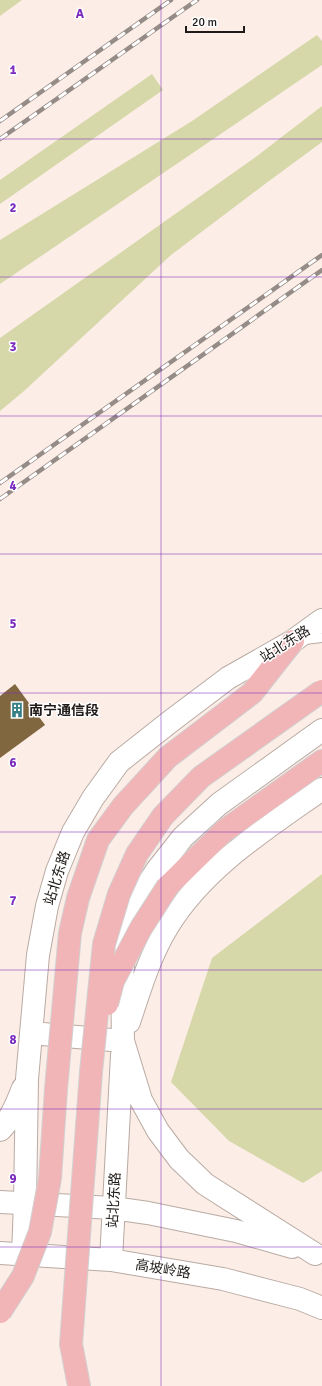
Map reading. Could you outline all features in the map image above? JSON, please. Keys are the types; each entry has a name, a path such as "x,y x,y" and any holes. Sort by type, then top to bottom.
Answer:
{"highway":[{"path":"0,1312 23,1276 40,1232 50,1178 56,1089 70,932 78,898 98,840 122,806 168,757 252,693 293,641"},
{"path":"65,1386 71,1344 91,1072 104,944 119,894 137,854 163,816 201,777 322,691"},
{"path":"91,1072 113,981 141,928 168,886 224,831 322,761"},
{"path":"71,1344 79,1386"}],"street":[{"name":"站北东路","path":"23,1255 27,1079 38,955 47,906 57,871 73,832 93,798 120,762 228,678 293,641 322,620"},
{"path":"319,1255 205,1184 179,1159 158,1131 141,1100 122,1041 122,978 126,931 140,896 157,870 183,837 219,804 322,730"},
{"name":"站北东路","path":"110,1260 122,1041 153,953 168,925 194,890 236,850 322,789"},
{"path":"31,1033 122,1041"},
{"path":"0,1130 5,1126 27,1079"},
{"path":"0,1202 113,1208 148,1213 236,1232 319,1255"},
{"name":"高坡岭路","path":"0,1253 110,1260 223,1278 300,1300 322,1308"}],"lane":[{"path":"293,641 322,638"}],"green space":[{"path":"0,0 22,0 0,16"},
{"path":"317,35 322,41 322,65 0,284 0,240 192,121"},
{"path":"152,74 163,90 0,204 0,180"},
{"path":"322,106 322,142 171,255 24,391 0,411 0,338 257,156"},
{"path":"322,874 322,1171 303,1183 229,1141 171,1082 212,958"}],"building":[{"name":"南宁通信段","path":"15,684 45,725 0,758 0,696"}],"railway":[{"path":"0,121 171,0"},
{"path":"0,139 197,0"},
{"path":"0,483 322,255"},
{"path":"0,499 322,270"}],"place":[{"name":"南宁通信段","path":"17,710"}]}
